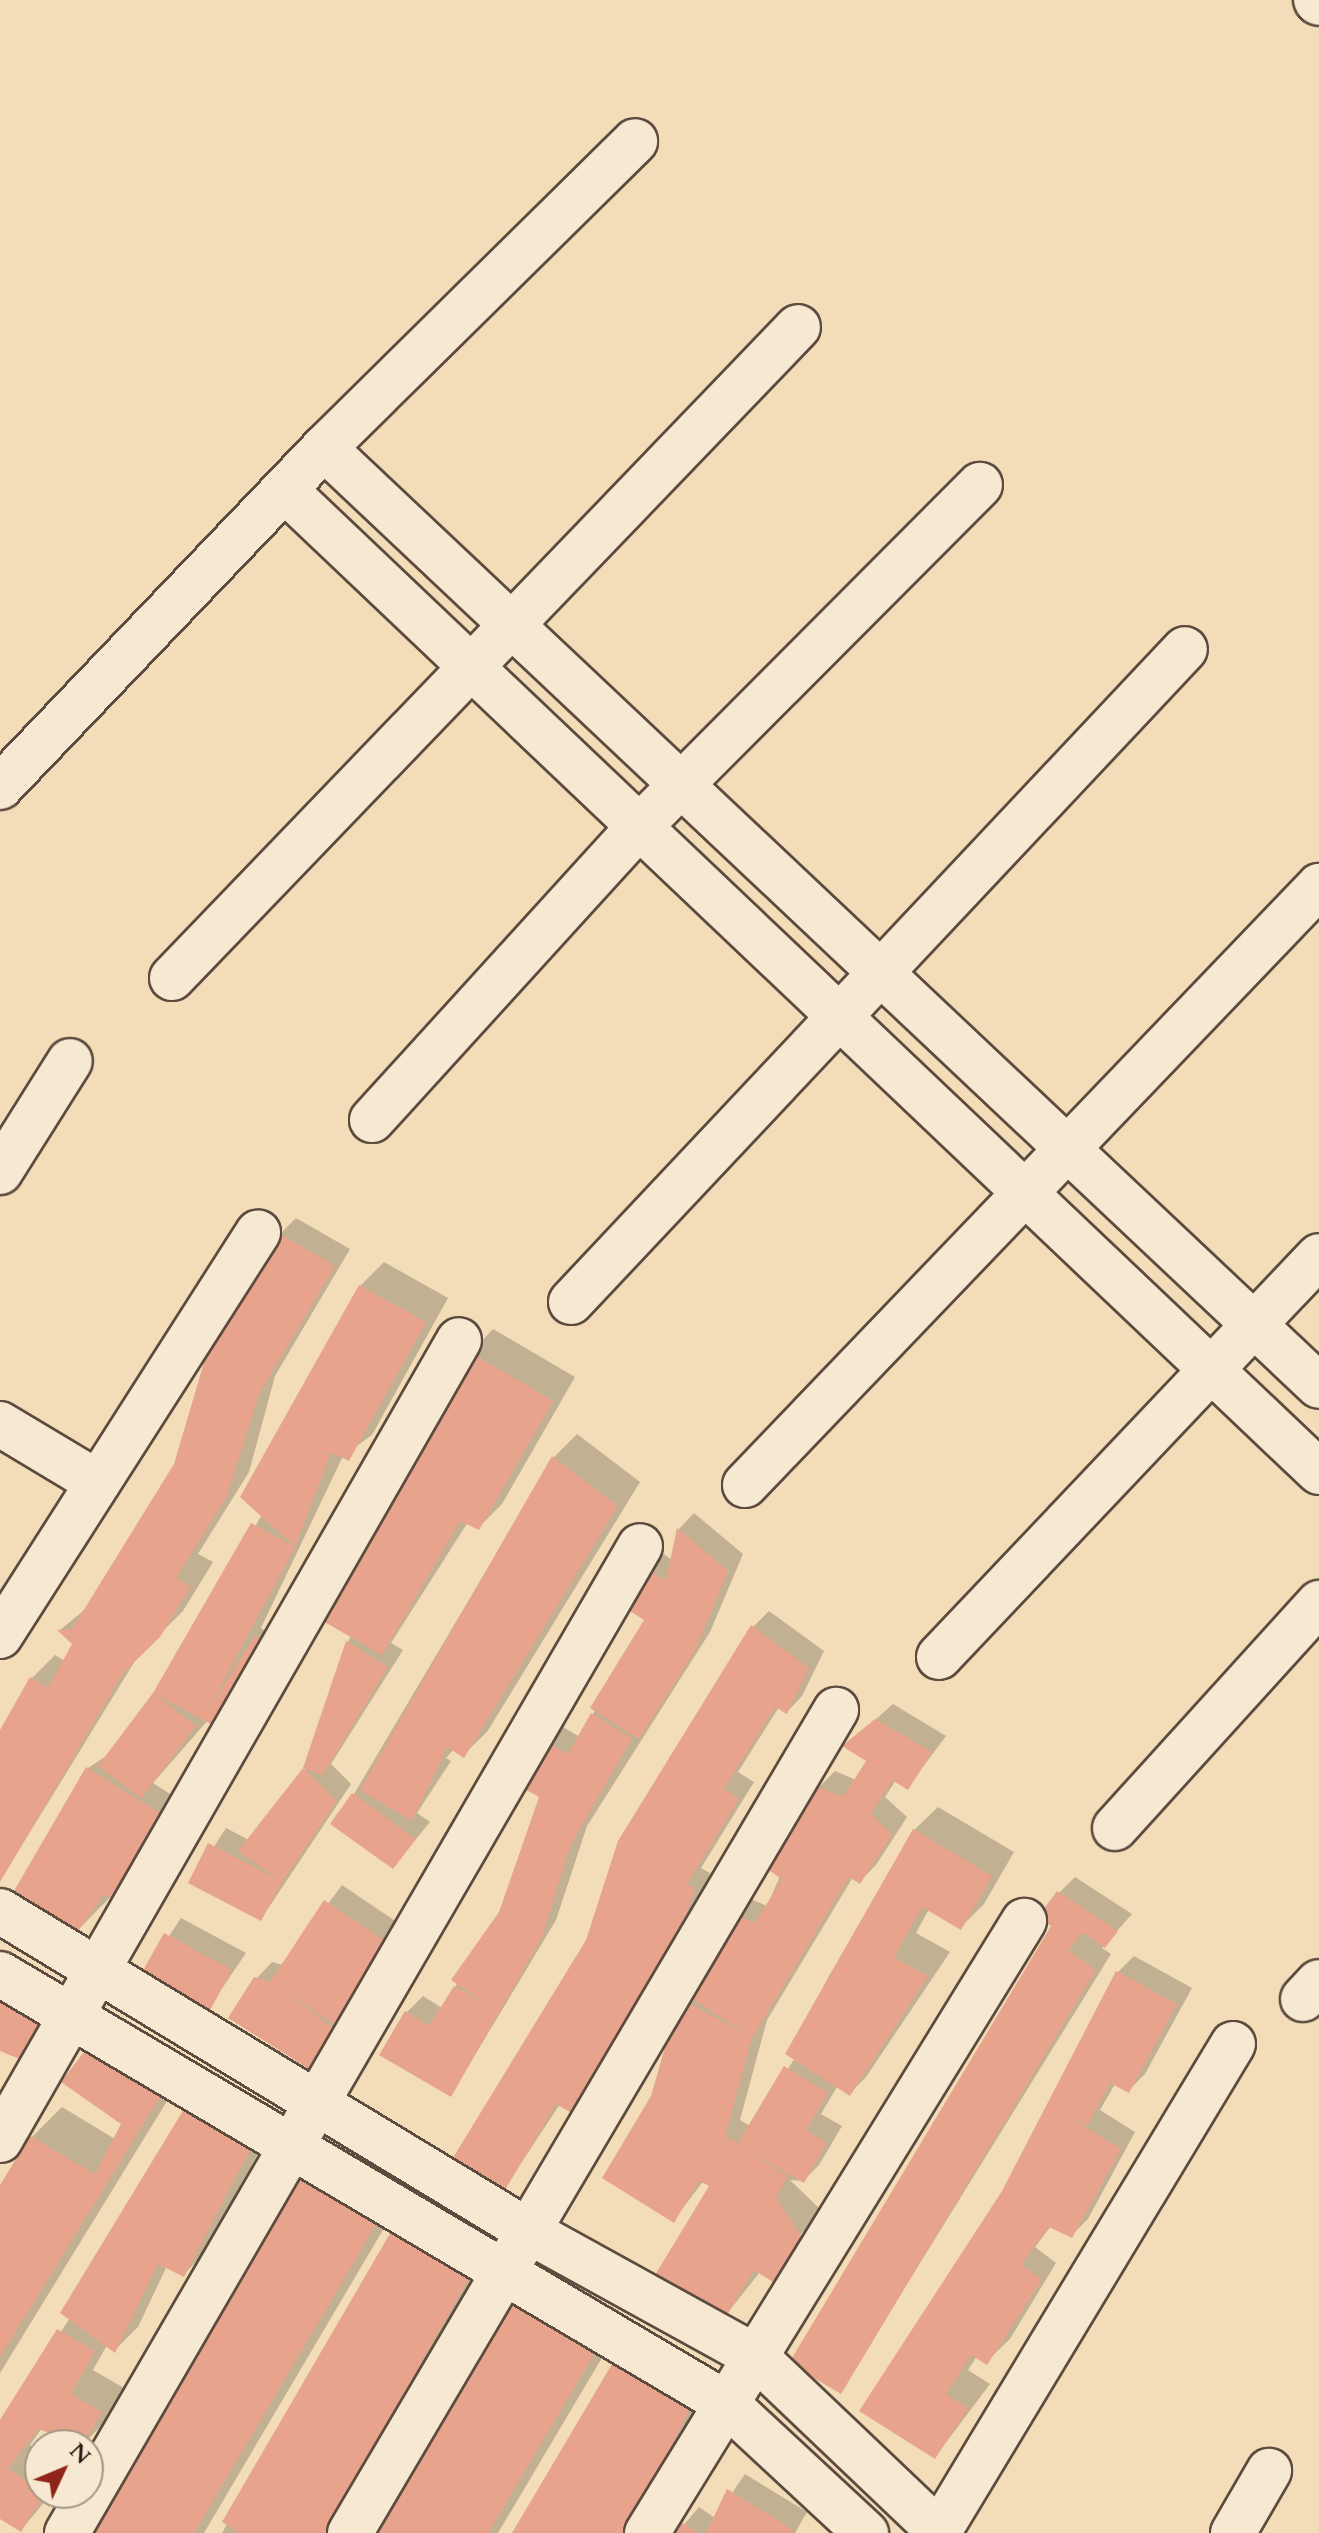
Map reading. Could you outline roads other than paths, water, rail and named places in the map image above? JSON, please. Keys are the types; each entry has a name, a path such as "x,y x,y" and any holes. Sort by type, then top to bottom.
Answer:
{"street":[{"path":"0,787 287,492 324,448 635,141"},
{"path":"172,978 798,327"},
{"path":"324,448 1319,1386"},
{"path":"372,1120 639,827 980,485"},
{"path":"287,492 1319,1472"},
{"path":"571,1302 878,971 1185,649"},
{"path":"745,1485 1319,886"},
{"path":"0,1172 70,1061"},
{"path":"0,1636 258,1232"},
{"path":"939,1657 1209,1368 1319,1256"},
{"path":"0,2140 459,1340"},
{"path":"0,1424 98,1483"},
{"path":"67,2533 640,1546"},
{"path":"1115,1828 1319,1603"},
{"path":"350,2533 836,1710"},
{"path":"0,1911 528,2231 756,2357 940,2532 1233,2044"},
{"path":"647,2533 1024,1921"},
{"path":"0,1974 290,2149 505,2271 727,2404 866,2533"},
{"path":"1233,2533 1269,2471"}]}
